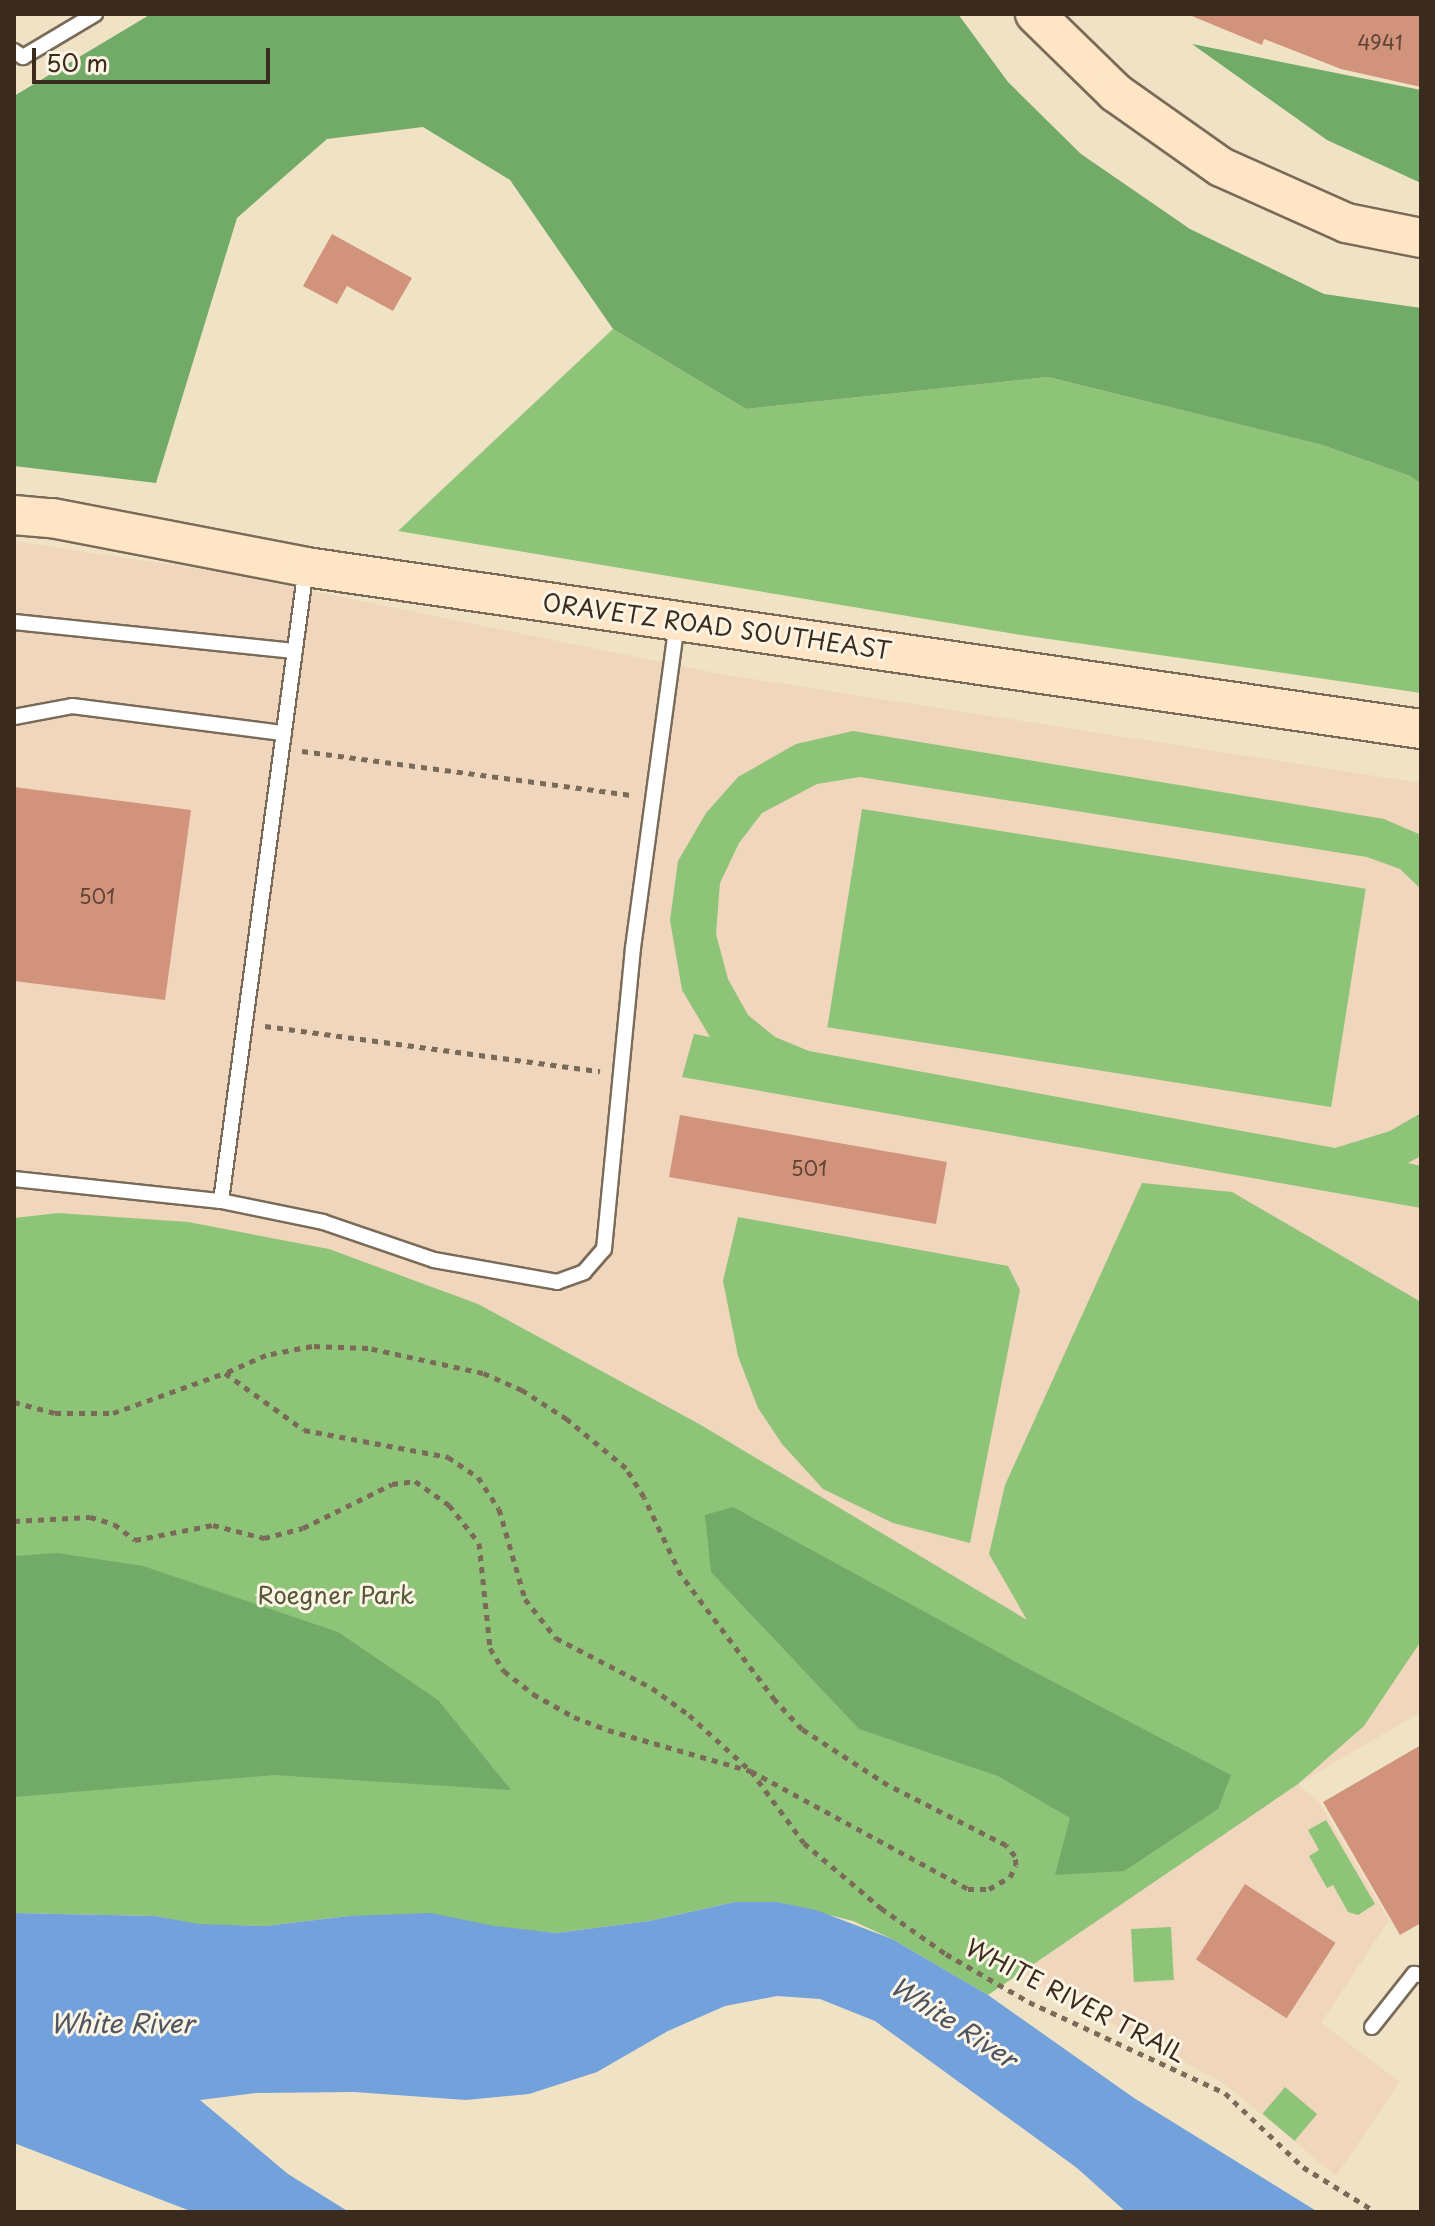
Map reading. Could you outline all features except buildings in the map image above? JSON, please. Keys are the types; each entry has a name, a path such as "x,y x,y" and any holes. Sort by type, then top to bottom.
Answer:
{"street":[{"path":"1035,14 1116,93 1221,167 1346,223 1421,238"},
{"name":"ORAVETZ ROAD SOUTHEAST","path":"14,515 52,518 306,567 1421,729"}],"lane":[{"path":"14,51 23,57 95,14"},
{"path":"221,1201 306,567"},
{"path":"14,1179 221,1201 323,1222 434,1260 557,1282 584,1272 604,1249 633,948 678,620"},
{"path":"14,622 295,651"},
{"path":"14,717 72,706 284,733"},
{"path":"1372,2027 1414,1974 1421,1975"}],"path":[{"path":"282,749 569,788 654,796"},
{"path":"245,1024 621,1073"},
{"path":"14,1402 55,1413 113,1413 266,1355 312,1346 368,1348 483,1373 522,1390 598,1442 626,1468 644,1497 681,1575 775,1700 802,1729 888,1785 1006,1845 1015,1856 1016,1865 1010,1877 989,1889 968,1889 751,1771 647,1743 574,1717 533,1694 504,1671 490,1648 479,1543 449,1505 415,1481 392,1484 303,1528 284,1536 264,1538 213,1525 135,1540 114,1524 90,1517 14,1521"},
{"name":"WHITE RIVER TRAIL","path":"225,1373 304,1430 448,1457 478,1477 499,1509 525,1599 556,1638 652,1688 689,1715 751,1771 804,1843 881,1908 946,1954 1029,2002 1225,2093 1303,2167 1376,2212"}],"shaded area":[{"path":"14,541 219,572 720,674 1421,783 1421,1712 1298,1784 1320,1804 1389,1920 1321,2023 1400,2082 1336,2176 1225,2084 1018,1973 1297,1783 701,1425 478,1304 58,1213 14,1218"}],"green space":[{"path":"151,14 958,14 1008,82 1081,154 1190,229 1324,294 1421,308 1421,484 1410,476 1322,445 1048,377 746,409 613,329 510,180 423,127 327,139 237,218 156,483 14,466 14,96"},
{"path":"1192,44 1421,90 1421,183 1327,140"},
{"path":"613,329 746,409 1048,377 1322,445 1410,476 1421,484 1421,693 1015,634 398,531"},
{"path":"853,731 1384,819 1421,835 1421,889 1400,869 1367,857 860,777 817,784 762,813 739,843 720,883 716,934 728,979 748,1015 775,1037 809,1051 1335,1148 1390,1131 1421,1113 1421,1156 1408,1163 1421,1166 1421,1208 682,1077 694,1034 710,1037 682,990 670,920 678,861 706,813 738,777 796,744"},
{"path":"862,809 1366,889 1331,1107 827,1027"},
{"name":"Roegner Park","path":"1142,1183 1232,1192 1421,1302 1421,1641 1364,1726 1298,1784 988,1995 892,1939 853,1921 777,1902 735,1902 649,1921 556,1933 349,1916 265,1926 199,1925 155,1916 14,1913 14,1218 58,1213 188,1222 329,1249 478,1304 701,1425 1027,1620 989,1554 1005,1485"},
{"path":"738,1217 1008,1266 1020,1290 970,1543 893,1523 823,1489 782,1444 758,1408 738,1356 723,1281"},
{"path":"733,1507 1027,1668 1231,1775 1218,1809 1124,1871 1055,1875 1070,1818 998,1776 859,1729 711,1572 705,1515"},
{"path":"57,1553 143,1566 338,1632 438,1700 511,1790 274,1775 14,1797 14,1556"},
{"path":"1326,1820 1375,1904 1358,1915 1348,1912 1333,1885 1327,1888 1309,1856 1319,1850 1308,1830"},
{"path":"1171,1927 1174,1980 1134,1982 1131,1929"},
{"path":"1285,2087 1317,2114 1295,2141 1263,2114"}],"water":[{"name":"White River","path":"735,1902 777,1902 816,1910 892,1939 988,1995 1134,2098 1318,2212 1126,2212 1077,2168 875,2021 820,1999 777,1996 725,2006 668,2031 597,2072 529,2094 466,2100 354,2092 256,2093 200,2100 288,2174 349,2212 193,2212 14,2143 14,1913 155,1916 199,1924 265,1926 349,1916 431,1913 494,1926 556,1933 649,1921"}]}
